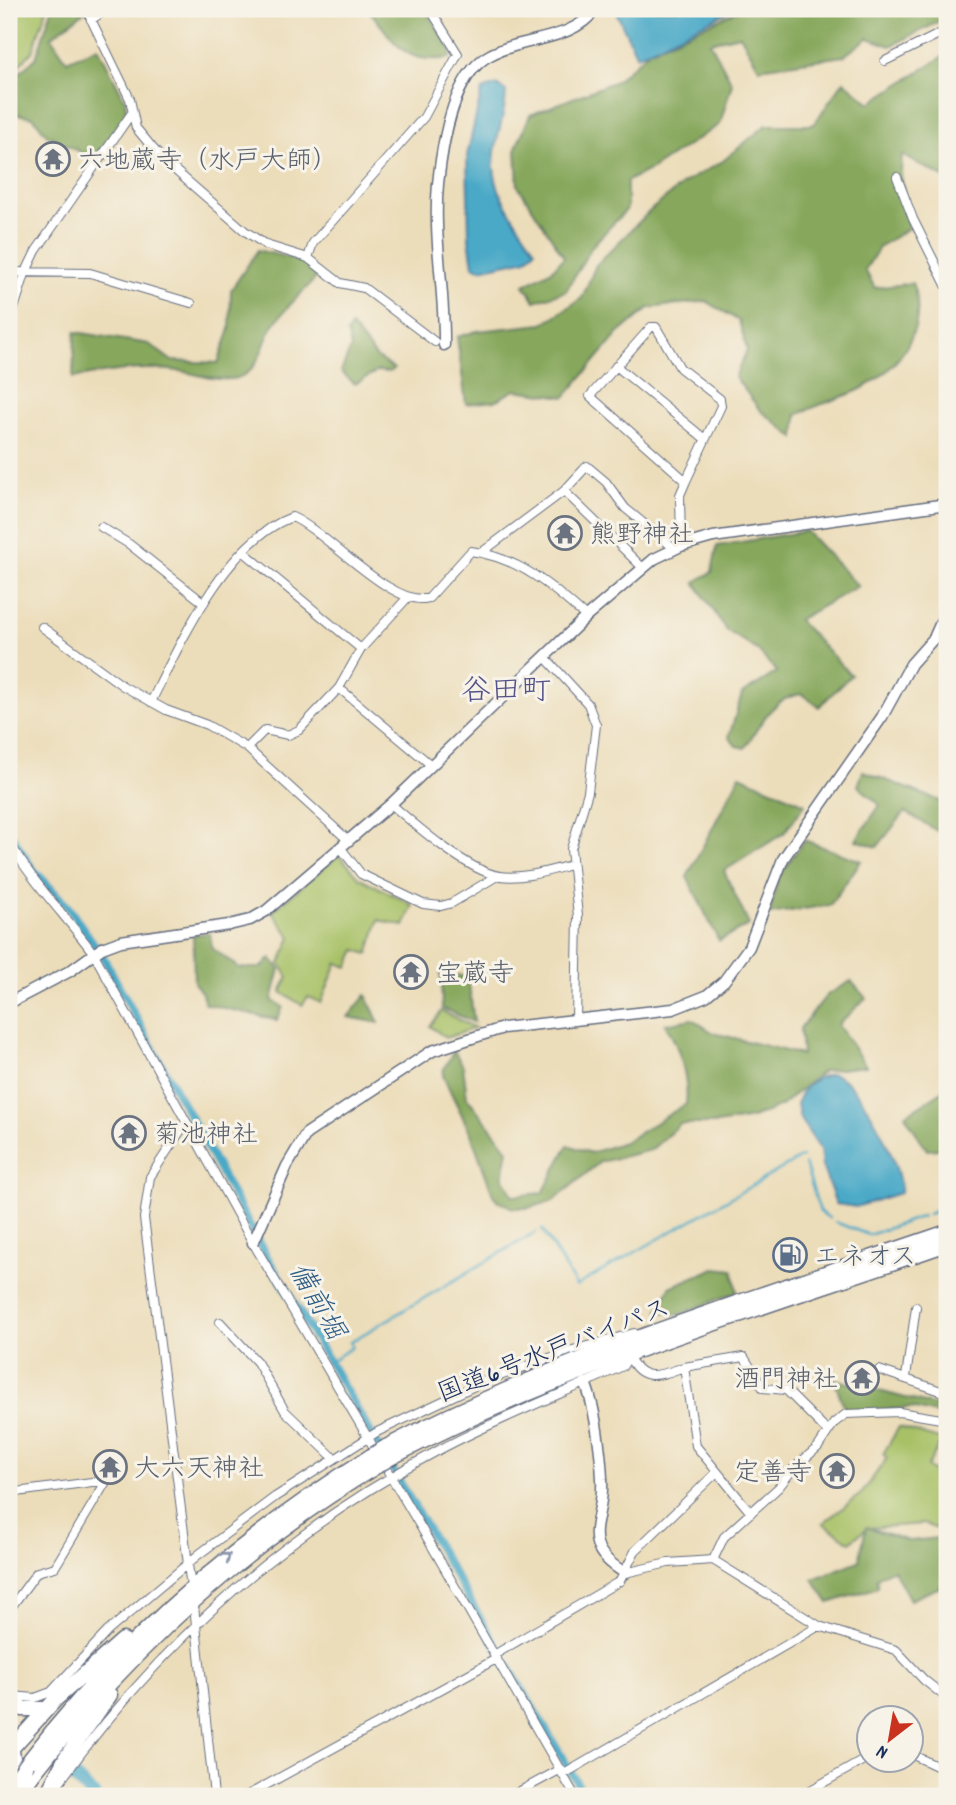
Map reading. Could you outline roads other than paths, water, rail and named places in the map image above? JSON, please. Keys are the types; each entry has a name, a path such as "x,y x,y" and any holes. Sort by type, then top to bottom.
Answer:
{"highway":[{"name":"国道6号水戸バイパス","path":"18,1796 30,1769 98,1678 156,1618 266,1526 389,1452 506,1389 947,1232"},
{"name":"国道6号水戸バイパス","path":"389,1452 515,1397 947,1244"},
{"name":"国道6号水戸バイパス","path":"9,1788 30,1769 107,1685 187,1609 284,1527 374,1461"},
{"path":"47,1796 88,1724 140,1656 187,1609"},
{"path":"10,1749 46,1709 132,1632 156,1618"},
{"path":"10,1694 22,1709 46,1709"},
{"path":"9,1731 18,1796"}],"street":[{"path":"86,9 130,99 131,114 141,135 161,158 245,231 266,245 308,258 340,283 364,288 439,344"},
{"path":"91,20 107,9"},
{"path":"308,258 313,243 424,117 458,54 430,9"},
{"path":"439,344 438,185 457,93 463,80 490,54 569,30 586,20 596,9"},
{"path":"885,61 947,30"},
{"path":"9,324 25,274 50,228 131,114"},
{"path":"897,177 913,219 947,287"},
{"path":"9,272 90,273 191,303"},
{"path":"678,548 680,495 721,407 719,399 680,368 656,327 651,327 590,396 686,481"},
{"path":"615,366 705,439"},
{"path":"481,552 564,491 587,466 606,482 625,508 678,548"},
{"path":"564,491 643,568"},
{"path":"9,1003 71,971 97,951 121,941 250,920 283,898 390,804 586,617 643,568 678,548 726,535 947,504"},
{"path":"152,702 218,580 266,529 292,517 312,528 377,579 408,597 420,601 429,598 471,551 481,552 525,569 552,586 586,617"},
{"path":"101,527 129,544 204,603"},
{"path":"244,552 361,649"},
{"path":"247,748 265,730 288,735 299,730 339,688 361,649 408,597"},
{"path":"255,1237 291,1157 306,1134 326,1118 446,1045 503,1028 673,1009 706,996 724,981 749,947 783,859 882,717 911,664 934,638 947,609"},
{"path":"41,627 77,656 152,702 207,725 247,748 345,844 361,874 423,904 441,906 452,903 497,876"},
{"path":"934,638 947,636"},
{"path":"545,657 583,698 596,719 588,792 571,849 570,865 578,916 576,1020"},
{"path":"339,688 431,765"},
{"path":"390,804 451,852 497,876 523,877 570,865"},
{"path":"9,841 29,872 97,951 185,1124 395,1475 566,1771 575,1796"},
{"path":"185,1124 150,1177 144,1218 190,1580"},
{"path":"906,1377 916,1307"},
{"path":"10,1694 35,1698 51,1692 108,1631 188,1565 275,1497 371,1436 453,1395 528,1365 630,1334 697,1319"},
{"path":"220,1322 257,1362 285,1411 334,1458"},
{"path":"47,1796 153,1666 196,1622 271,1558 395,1475 485,1427 623,1366 629,1356 639,1371 654,1377 684,1367 744,1357 763,1388 786,1390 828,1432"},
{"path":"684,1367 692,1437 696,1446 751,1513"},
{"path":"879,1370 947,1393"},
{"path":"585,1383 593,1408 603,1479 595,1537 604,1559 625,1573 675,1562 713,1560 819,1626 895,1650 929,1685 947,1698"},
{"path":"713,1560 720,1542 818,1447 846,1414 899,1412 947,1420"},
{"path":"246,1796 620,1581 635,1551 717,1472"},
{"path":"9,1493 107,1480 55,1567 37,1572 9,1610"},
{"path":"187,1609 196,1622 214,1796"},
{"path":"511,1796 566,1771 819,1626"},
{"path":"925,1761 947,1771"},
{"path":"800,1796 855,1765"}],"water":[{"path":"618,9 733,9 637,56 616,12"},
{"path":"497,85 506,91 494,158 496,179 509,211 535,250 527,259 480,269 473,266 469,239 467,155 482,90"},
{"path":"832,1074 843,1079 854,1090 877,1125 895,1164 900,1193 856,1207 836,1204 822,1166 820,1149 800,1119 797,1104 801,1093 810,1084 820,1077"}],"waterway":[{"name":"備前堀","path":"9,831 32,868 68,907 102,955 259,1243 585,1796"},
{"path":"542,1229 576,1286 802,1157"},
{"path":"805,1164 820,1212 829,1218"},
{"path":"928,1214 947,1207"},
{"path":"835,1222 869,1235 923,1216"},
{"path":"330,1362 352,1347 350,1342 536,1232"},
{"path":"72,1775 94,1796"}],"place":[{"name":"六地蔵寺（水戸大師）","path":"53,159"},
{"name":"熊野神社","path":"565,533"},
{"name":"宝蔵寺","path":"411,972"},
{"name":"菊池神社","path":"129,1133"},
{"name":"エネオス","path":"790,1255"},
{"name":"酒門神社","path":"862,1378"},
{"name":"大六天神社","path":"110,1467"},
{"name":"定善寺","path":"837,1471"}],"district":[{"name":"谷田町","path":"506,689"}]}
